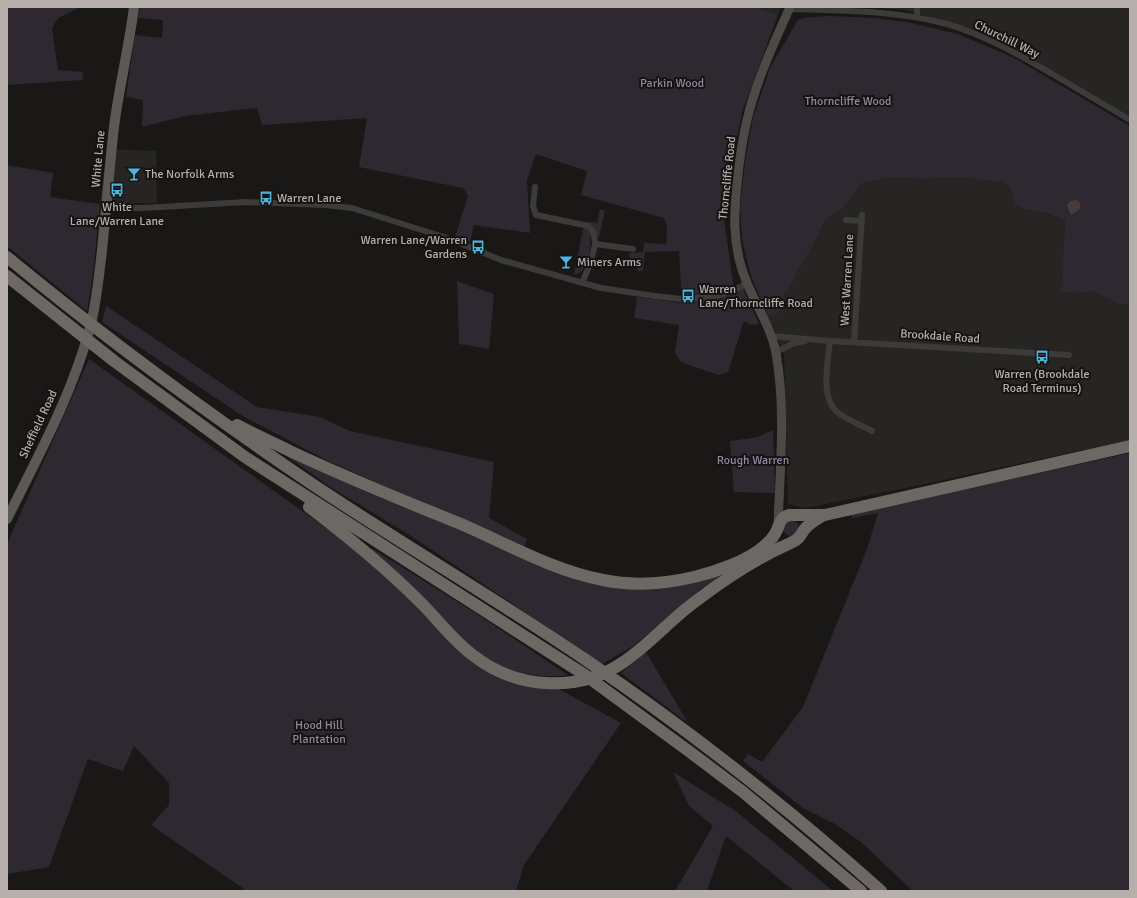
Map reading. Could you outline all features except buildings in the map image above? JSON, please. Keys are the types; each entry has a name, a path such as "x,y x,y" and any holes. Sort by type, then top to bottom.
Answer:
{"highway":[{"path":"7,257 124,350 229,427 315,486 507,608 684,729 775,800 881,891"},
{"path":"7,276 114,360 245,456 364,550 420,601 448,633 475,657 499,671 513,677 533,682 570,682 597,675 617,666 635,654 695,601 730,577 776,549 794,541 801,536 803,531 812,522 825,515"},
{"path":"155,373 243,428 324,467 557,567 602,580 627,583 675,581 727,566 756,552 770,540 780,520 785,516 825,515 1130,446"},
{"path":"245,456 585,675 742,792 861,891"},
{"path":"794,516 802,522 803,531"},
{"path":"777,527 778,534 784,540 794,541"}],"main road":[{"name":"White Lane","path":"79,360 89,331 96,300 107,208 114,126 134,7"},
{"name":"Sheffield Road","path":"7,519 54,425 79,360"}],"street":[{"path":"917,7 917,17"},
{"name":"Churchill Way","path":"790,8 875,10 947,24 981,36 1021,56 1130,120"},
{"name":"Thorncliffe Road","path":"777,527 780,497 781,396 776,352 771,336 741,268 736,248 734,223 741,148 747,119 768,55 790,8"},
{"path":"535,187 533,206 536,215 588,226 594,234 595,244 591,262 582,283"},
{"path":"107,208 143,208 246,202 325,205 352,208 450,240 501,260 595,286 649,296 682,298 709,297 723,294 747,284"},
{"name":"West Warren Lane","path":"846,220 862,218 854,342"},
{"path":"595,244 633,249"},
{"name":"Brookdale Road","path":"771,336 830,341 1069,355"},
{"name":"Brookdale Road","path":"776,352 794,343 810,339"},
{"path":"830,341 827,388 828,400 837,412 872,431"},
{"path":"780,497 784,506 794,516"}],"shaded area":[{"path":"757,7 781,7 778,15"},
{"path":"866,7 1130,7 1130,122 986,33 905,10"},
{"path":"107,149 156,151 157,203 100,204"},
{"path":"959,177 1004,183 1027,210 1046,214 1065,221 1061,292 1078,293 1092,291 1118,304 1130,304 1130,440 805,508 788,504 784,353 767,314 774,316 780,311 782,297 791,286 826,218 842,210 860,184 887,178 927,179"},
{"path":"1077,200 1080,203 1080,209 1071,215 1067,205 1070,201"}],"green space":[{"path":"7,7 81,7 58,18 52,28 58,70 83,72 82,80 7,85"},
{"name":"Parkin Wood","path":"140,7 757,7 778,15 742,112 723,212 734,289 742,286 759,324 751,325 744,321 728,372 718,375 681,362 675,353 679,325 634,318 637,297 682,303 679,251 645,252 643,271 638,271 637,268 628,266 630,253 643,252 644,243 666,244 667,227 664,218 581,195 587,171 536,154 527,180 530,233 474,225 470,242 455,237 468,196 463,188 359,167 367,118 262,125 257,108 185,116 142,127 143,100 126,97 135,35 162,38 163,20 138,18"},
{"name":"Thorncliffe Wood","path":"828,16 874,18 907,22 958,34 1012,57 1130,126 1130,304 1118,304 1092,291 1078,293 1061,292 1065,221 1048,214 1027,210 1015,204 1011,190 1004,183 959,177 927,179 887,178 860,184 842,210 826,218 791,286 782,297 780,311 774,316 767,314 751,276 742,240 740,206 746,155 753,118 770,68 798,20"},
{"path":"7,165 53,173 50,197 100,204 93,274 87,311 7,246"},
{"path":"600,209 605,211 599,237 590,238 588,261 583,270 574,275 583,229 590,222 597,223"},
{"path":"457,281 494,294 489,349 459,344"},
{"path":"106,306 257,407 320,417 350,431 494,462 489,518 527,539 524,548 326,460 241,415 102,322"},
{"name":"Hood Hill Plantation","path":"89,359 333,533 387,577 462,651 557,688 621,723 524,865 516,891 247,891 151,825 169,805 169,783 134,746 123,771 88,759 49,867 7,874 7,544"},
{"name":"Rough Warren","path":"773,430 775,493 734,492 730,441 758,437"},
{"path":"282,453 561,573 685,583 776,539 782,543 701,589 635,645 602,664 411,536 332,488"},
{"path":"1130,453 1130,891 913,891 862,843 835,824 803,808 743,761 748,754 762,762 803,707 867,549 878,513 852,518 851,514"},
{"path":"791,520 798,525 799,528 794,535 791,536 784,531 783,528 788,521"},
{"path":"370,549 373,549 480,616 568,675 547,676 525,674 503,668 482,657 469,647"},
{"path":"646,652 688,723 621,673"},
{"path":"673,772 737,812 833,891 794,891 726,836 707,891 675,891 713,826 689,806"}],"place":[{"name":"The Norfolk Arms","path":"134,174"},
{"name":"White Lane/Warren Lane","path":"117,190"},
{"name":"Warren Lane","path":"266,198"},
{"name":"Warren Lane/Warren Gardens","path":"478,247"},
{"name":"Miners Arms","path":"566,262"},
{"name":"Warren Lane/Thorncliffe Road","path":"688,296"},
{"name":"Warren (Brookdale Road Terminus)","path":"1042,357"}]}
